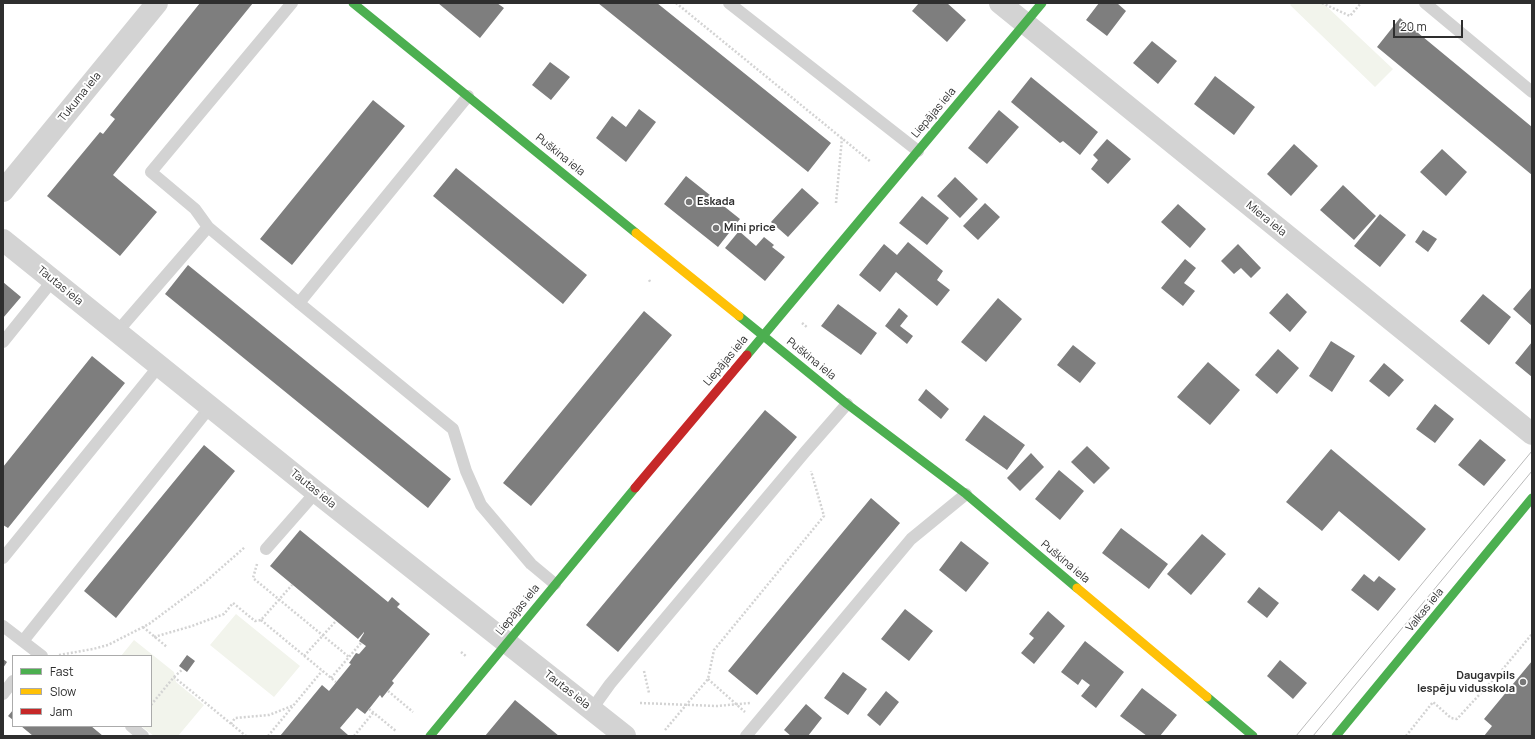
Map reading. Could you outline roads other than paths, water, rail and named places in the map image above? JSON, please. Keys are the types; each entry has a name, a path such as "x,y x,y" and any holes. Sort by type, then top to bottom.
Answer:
{"street":[{"name":"Tukuma iela","path":"3,191 156,3"},
{"name":"Puškina iela","path":"353,3 847,404 966,494 1254,736"},
{"name":"Miera iela","path":"1000,3 1532,434"},
{"name":"Liepājas iela","path":"430,736 554,584 1042,3"},
{"name":"Tautas iela","path":"3,240 316,492 625,736"},
{"name":"Valkas iela","path":"1336,736 1532,498"}],"lane":[{"path":"292,3 151,172 195,209 208,227 453,429 466,471 482,505 531,564 554,584"},
{"path":"729,3 918,151"},
{"path":"1425,3 1532,92"},
{"path":"299,303 468,96"},
{"path":"117,332 208,227"},
{"path":"3,342 53,280"},
{"path":"3,558 159,366"},
{"path":"592,709 610,684 847,404"},
{"path":"23,641 210,407"},
{"path":"266,549 316,492"},
{"path":"746,736 911,539 966,494"},
{"path":"3,626 23,641 37,655"},
{"path":"3,694 12,682"},
{"path":"132,727 144,736"}],"tram line":[{"path":"1296,736 1532,451"},
{"path":"1313,736 1532,471"}],"place":[{"name":"Eskada","path":"689,202"},
{"name":"Mini price","path":"716,228"},
{"name":"Daugavpils Iespēju vidusskola","path":"1523,682"}]}
